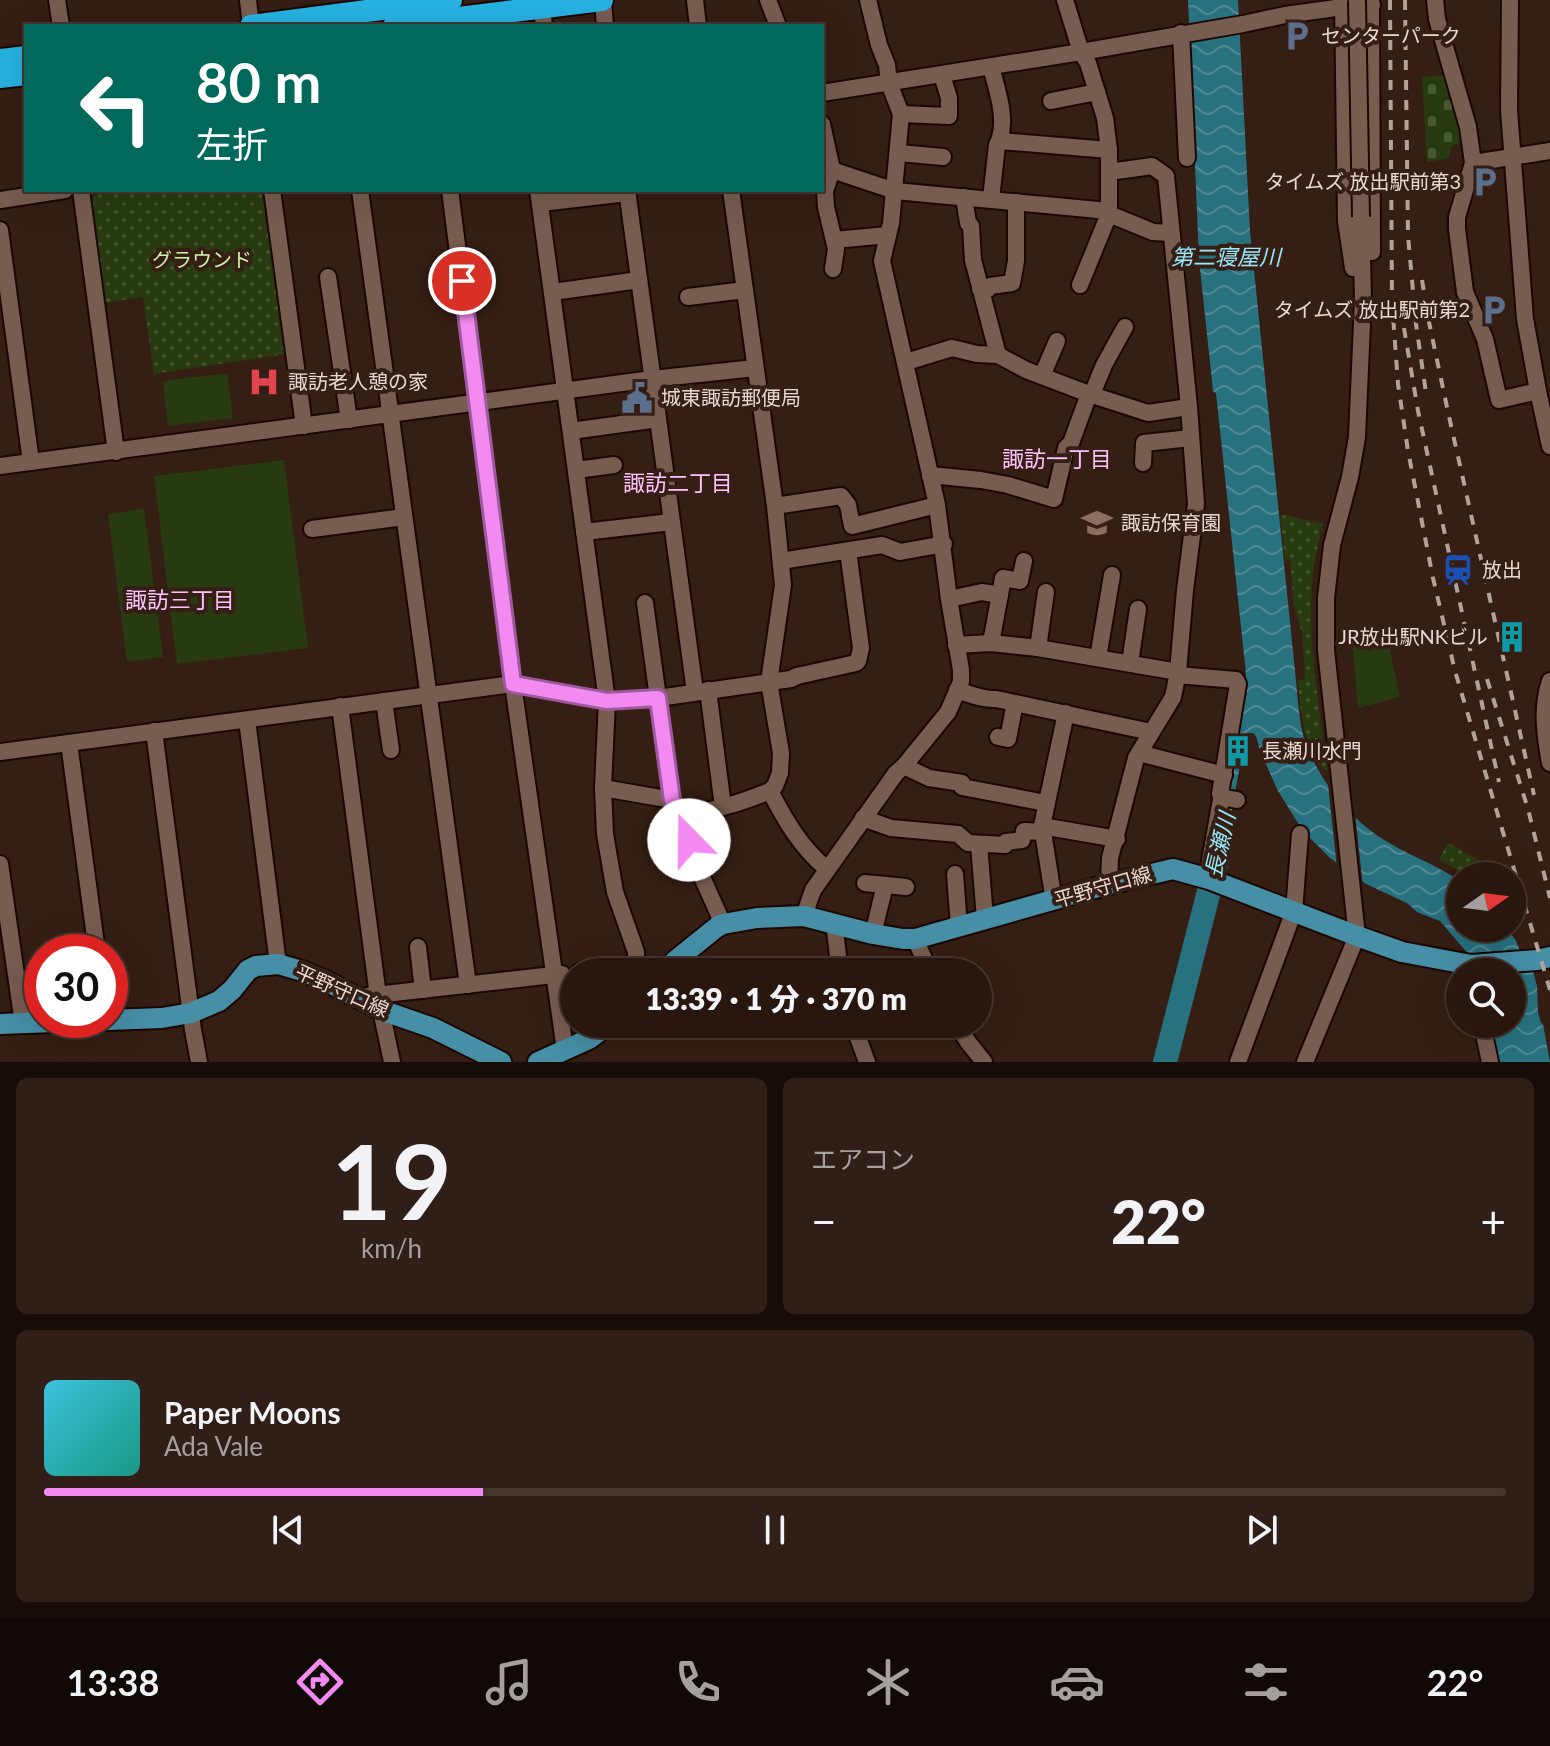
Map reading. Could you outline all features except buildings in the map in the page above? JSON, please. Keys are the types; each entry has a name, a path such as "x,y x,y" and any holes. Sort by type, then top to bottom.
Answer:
{"highway":[{"path":"399,24 451,0"},
{"path":"278,24 427,13 543,17 603,0"},
{"path":"0,60 24,57"},
{"path":"0,77 24,74"}],"main road":[{"name":"平野守口線","path":"680,958 723,924 804,916 873,934 915,939 1173,869 1211,879 1402,952 1446,961"},
{"name":"平野守口線","path":"1526,960 1550,957"},
{"name":"平野守口線","path":"128,1019 191,1013 219,1001 248,970 278,964 326,981 433,1028 472,1056 501,1062"},
{"name":"平野守口線","path":"0,1024 23,1023"},
{"path":"538,1062 590,1038"}],"street":[{"path":"57,0 61,24"},
{"path":"248,0 251,24"},
{"path":"603,0 605,24"},
{"path":"695,0 698,24"},
{"path":"768,0 777,24"},
{"path":"804,916 813,890 827,869 896,773 948,712 961,682 937,505 882,261 891,223 901,114 889,83 887,65 868,0"},
{"path":"1065,0 1105,118 1109,150 1109,212 1080,285"},
{"path":"1435,0 1437,19 1468,127 1473,163 1457,217 1465,292 1485,339 1499,400 1543,401"},
{"path":"1510,0 1509,110 1525,319 1550,446"},
{"path":"824,93 1081,52 1357,2"},
{"path":"1305,1062 1357,936 1326,650 1326,598 1332,545 1357,437 1363,300 1357,2"},
{"path":"1357,2 1346,221 1355,284 1363,300"},
{"path":"1357,2 1372,282 1363,300"},
{"path":"1184,33 1187,158"},
{"path":"991,67 1001,117 991,199"},
{"path":"901,114 949,116 949,98 942,75"},
{"path":"1051,101 1097,92"},
{"path":"824,133 832,170 825,191 836,249 833,269"},
{"path":"1000,141 1109,150"},
{"path":"1473,163 1550,151"},
{"path":"899,153 943,157"},
{"path":"1109,172 1152,166 1166,176 1196,504 1173,697 1139,753 1110,858 1109,884"},
{"path":"832,170 895,191 1109,212 1153,232 1170,233"},
{"path":"0,200 52,192"},
{"path":"81,192 116,452"},
{"path":"272,192 304,426"},
{"path":"360,192 468,985"},
{"path":"450,192 513,684 565,1050"},
{"path":"612,192 540,197 607,701 603,788 605,834 615,892 636,958"},
{"path":"627,192 671,522 723,807"},
{"path":"603,788 676,806 690,813 723,807 770,791 780,773 781,753 769,682 783,585 781,561 731,192"},
{"path":"964,197 971,226 973,260 998,355"},
{"path":"980,289 1012,283 1016,261 1016,202"},
{"path":"0,230 31,462"},
{"path":"834,240 888,235"},
{"path":"328,277 349,420"},
{"path":"553,292 639,280"},
{"path":"688,297 745,290"},
{"path":"930,475 1008,485 1054,499 1066,448 1125,327"},
{"path":"1042,376 1057,341"},
{"path":"906,362 952,348 998,355 1042,376 1148,413 1189,407"},
{"path":"0,466 755,368"},
{"path":"571,431 658,419"},
{"path":"1143,463 1144,443 1191,438"},
{"path":"576,470 614,465"},
{"path":"0,752 513,684 607,701 658,698 791,679 856,663 861,648 848,505 841,496 775,506"},
{"path":"852,526 937,505"},
{"path":"312,529 404,517"},
{"path":"584,532 671,522"},
{"path":"781,561 882,545 900,552 944,544"},
{"path":"991,643 1003,578 1020,581 1024,561"},
{"path":"1098,658 1112,575"},
{"path":"949,599 982,592 1000,595"},
{"path":"1038,648 1046,592"},
{"path":"645,603 676,806 698,868 723,924"},
{"path":"1130,663 1138,609"},
{"path":"956,645 991,643 1038,648 1177,674 1236,680 1238,684 1220,794 1229,799 1211,879"},
{"path":"1550,681 1545,732 1550,763"},
{"path":"957,690 976,697 1151,732"},
{"path":"384,701 391,750"},
{"path":"1007,739 1015,703"},
{"path":"340,706 372,1001 392,1062"},
{"path":"1054,901 1044,829 1046,803 1066,713"},
{"path":"247,720 278,964"},
{"path":"154,731 199,1062"},
{"path":"69,743 95,934"},
{"path":"1139,753 1224,775"},
{"path":"904,766 929,778 962,783 962,787 1046,803"},
{"path":"770,791 787,823 810,855 827,869"},
{"path":"863,818 891,828 958,834 968,843 979,844 1005,845 1006,842 1022,840 1024,831 1044,829 1117,839"},
{"path":"1238,1062 1294,911 1300,834"},
{"path":"979,844 985,919"},
{"path":"0,864 23,1023"},
{"path":"955,874 959,927"},
{"path":"865,883 906,887"},
{"path":"873,934 885,885"},
{"path":"834,923 838,958"},
{"path":"915,939 924,958"},
{"path":"418,947 423,990"},
{"path":"372,1001 423,990 560,974"},
{"path":"858,1038 867,1062"},
{"path":"966,1038 984,1062"},
{"path":"1485,1038 1490,1062"}],"green space":[{"path":"1448,75 1466,141 1451,146 1449,158 1427,162 1422,77"},
{"name":"グラウンド","path":"116,192 263,192 285,354 154,374 143,297 104,303 91,201 95,195"},
{"path":"227,373 233,418 168,426 163,381"},
{"path":"284,460 308,648 177,664 154,476"},
{"path":"144,509 163,657 127,662 108,514"},
{"path":"1280,516 1323,524 1313,569 1311,608 1315,678 1327,771 1313,755 1302,717 1298,680 1305,679 1302,632 1294,606 1290,559 1285,559"},
{"path":"1385,628 1400,697 1358,708 1352,637"},
{"path":"1448,843 1482,862 1446,863 1439,859"}],"water":[{"name":"第二寝屋川","path":"1188,0 1238,0 1250,231 1301,726 1320,773 1353,815 1388,842 1446,873 1446,928 1440,921 1366,884 1330,858 1310,838 1278,791 1253,733 1248,733 1245,739 1219,878 1209,884 1246,674 1199,259"},
{"name":"第二寝屋川","path":"1458,942 1516,942 1524,958 1471,958"},
{"name":"第二寝屋川","path":"1526,960 1532,967 1537,986 1538,1012 1550,1062 1496,1062 1491,1042 1493,1038 1526,1038"}],"pier":[{"path":"1327,775 1355,813 1363,887 1337,868"}],"waterway":[{"name":"長瀬川","path":"1165,1062 1217,860"}],"railway":[{"path":"1390,0 1392,302 1398,384 1408,451 1455,671 1550,990"},
{"path":"1405,0 1408,236 1426,393"},
{"path":"1422,280 1448,412 1534,795"},
{"path":"1404,328 1418,411 1499,782"},
{"path":"1487,679 1528,809 1550,898"}],"place":[{"name":"センターパーク","path":"1297,36"},
{"name":"タイムズ 放出駅前第3","path":"1485,182"},
{"name":"タイムズ 放出駅前第2","path":"1494,310"},
{"name":"諏訪老人憩の家","path":"264,382"},
{"name":"城東諏訪郵便局","path":"637,398"},
{"name":"諏訪保育園","path":"1097,523"},
{"name":"放出","path":"1458,570"},
{"name":"JR放出駅NKビル","path":"1512,637"},
{"name":"長瀬川水門","path":"1238,751"}],"district":[{"name":"諏訪一丁目","path":"1057,459"},
{"name":"諏訪二丁目","path":"678,483"},
{"name":"諏訪三丁目","path":"180,600"}],"route":[{"path":"462,281 513,684 607,701 658,698 672,800 689,840"}]}
